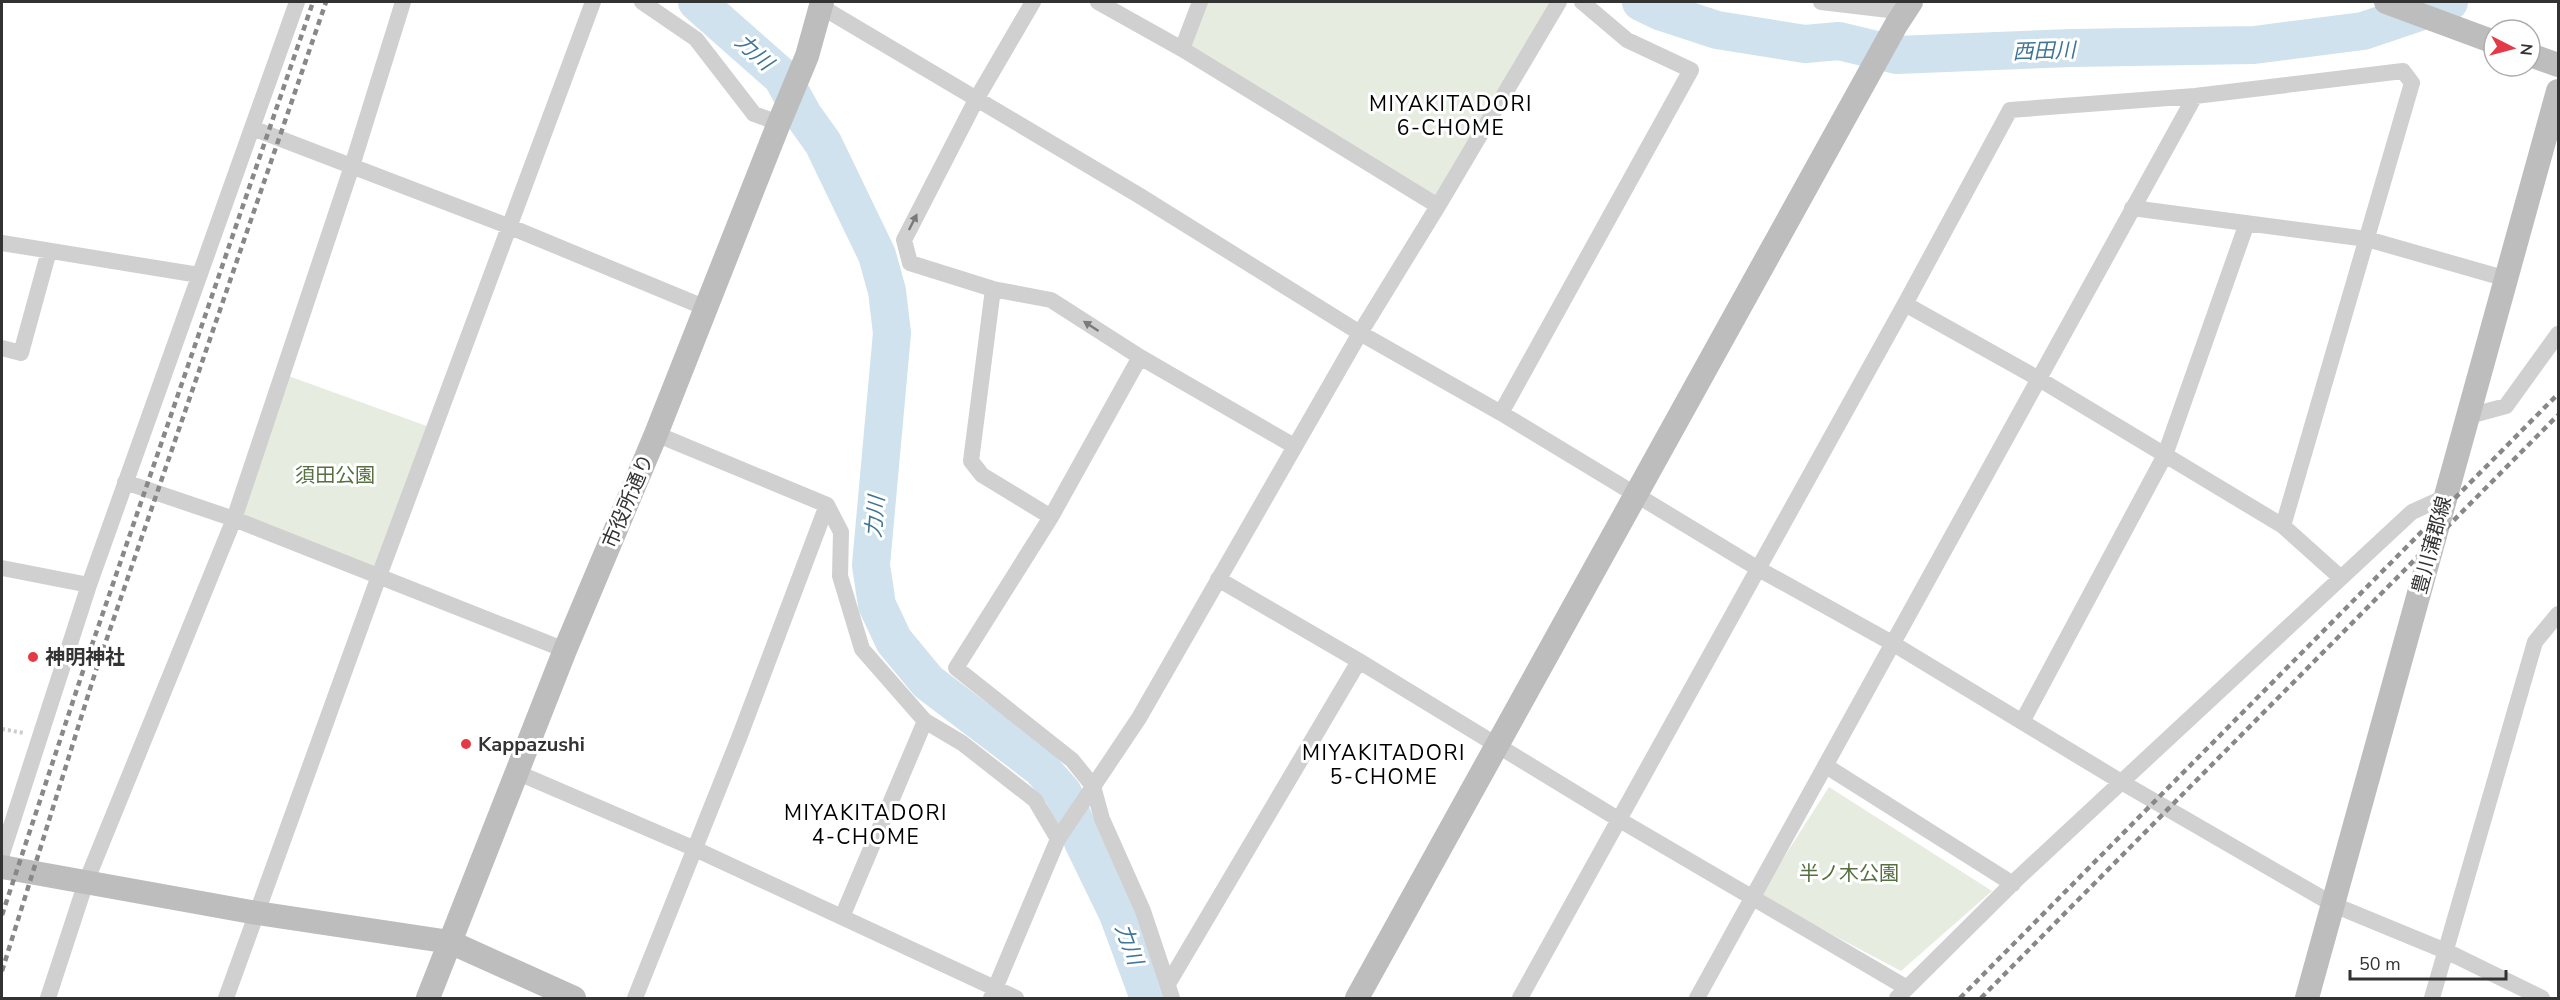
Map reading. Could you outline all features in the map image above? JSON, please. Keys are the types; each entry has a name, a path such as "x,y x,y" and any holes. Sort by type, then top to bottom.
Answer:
{"street":[{"path":"2,854 89,585 297,2"},
{"path":"48,999 86,882 234,519 352,165 403,2"},
{"path":"226,999 508,226 593,2"},
{"path":"642,2 696,39 754,114 779,123"},
{"path":"1033,2 977,98 904,240 910,263 993,289 1051,300 1140,357 1294,446"},
{"path":"1098,2 1182,49 1438,206"},
{"path":"1182,49 1200,2"},
{"path":"993,994 1061,835 1139,718 1360,333 1559,2"},
{"path":"1501,413 1691,70 1627,40 1582,2"},
{"path":"1357,999 1858,93 1905,13 1821,2"},
{"path":"2386,2 2482,38"},
{"path":"821,4 1360,333 1501,413 1757,568 1892,643 2123,783 2334,905 2448,952 2542,999"},
{"name":"市役所通り","path":"428,999 565,650 656,434 807,56 821,4"},
{"path":"2542,59 2559,65"},
{"path":"1520,999 2010,110 2194,96 2403,71 2412,83 2283,526"},
{"name":"豊川蒲郡線","path":"2307,999 2559,91"},
{"path":"1696,999 2194,96"},
{"path":"252,128 508,226 706,308"},
{"path":"2132,208 2367,239 2507,279"},
{"path":"2022,722 2165,455 2247,223"},
{"path":"2,243 199,275"},
{"path":"2,348 21,353 49,251"},
{"path":"993,289 971,461 982,475 1051,517"},
{"path":"1905,304 2038,379 2283,526 2341,578"},
{"path":"2469,416 2506,406 2559,334"},
{"path":"1140,357 1051,517 956,668 1072,759 1089,791 1143,911 1171,991"},
{"path":"656,434 827,505 841,532 840,576 862,649 925,721 962,743 1035,800 1061,835"},
{"path":"125,482 234,519 565,650"},
{"path":"1218,579 1752,897 1902,993 2013,884 2412,512 2445,497"},
{"path":"635,999 693,848 739,738 827,505"},
{"path":"2,568 89,585"},
{"path":"2432,999 2448,952 2535,642 2559,614"},
{"path":"1171,991 1359,661"},
{"path":"842,917 925,721"},
{"path":"1826,766 2013,884"},
{"path":"516,772 693,848 842,917 993,994 1016,999"},
{"path":"2,867 257,913 450,942 574,999"}],"green space":[{"path":"1200,2 1559,2 1438,206 1182,49"},
{"name":"須田公園","path":"283,374 435,429 379,576 234,519"},
{"name":"半ノ木公園","path":"1829,787 1992,891 1901,971 1759,896"}],"waterway":[{"name":"力川","path":"697,2 782,77 803,115 823,143 877,255 887,291 892,333 871,565 877,605 894,641 928,682 1040,767 1063,793 1084,844 1118,914 1149,998"},
{"name":"西田川","path":"1641,2 1662,12 1717,30 1805,44 1839,41 1897,55 2071,48 2254,45 2363,31 2449,2"}],"railway":[{"path":"2,915 83,671 313,2"},
{"path":"2,971 95,673 326,2"},
{"path":"1960,998 2558,394"},
{"path":"1981,998 2558,415"}],"place":[{"name":"神明神社","path":"33,657"},
{"name":"Kappazushi","path":"466,744"}],"district":[{"name":"MIYAKITADORI 6-CHOME","path":"1451,116"},
{"name":"MIYAKITADORI 5-CHOME","path":"1384,765"},
{"name":"MIYAKITADORI 4-CHOME","path":"866,825"}]}
